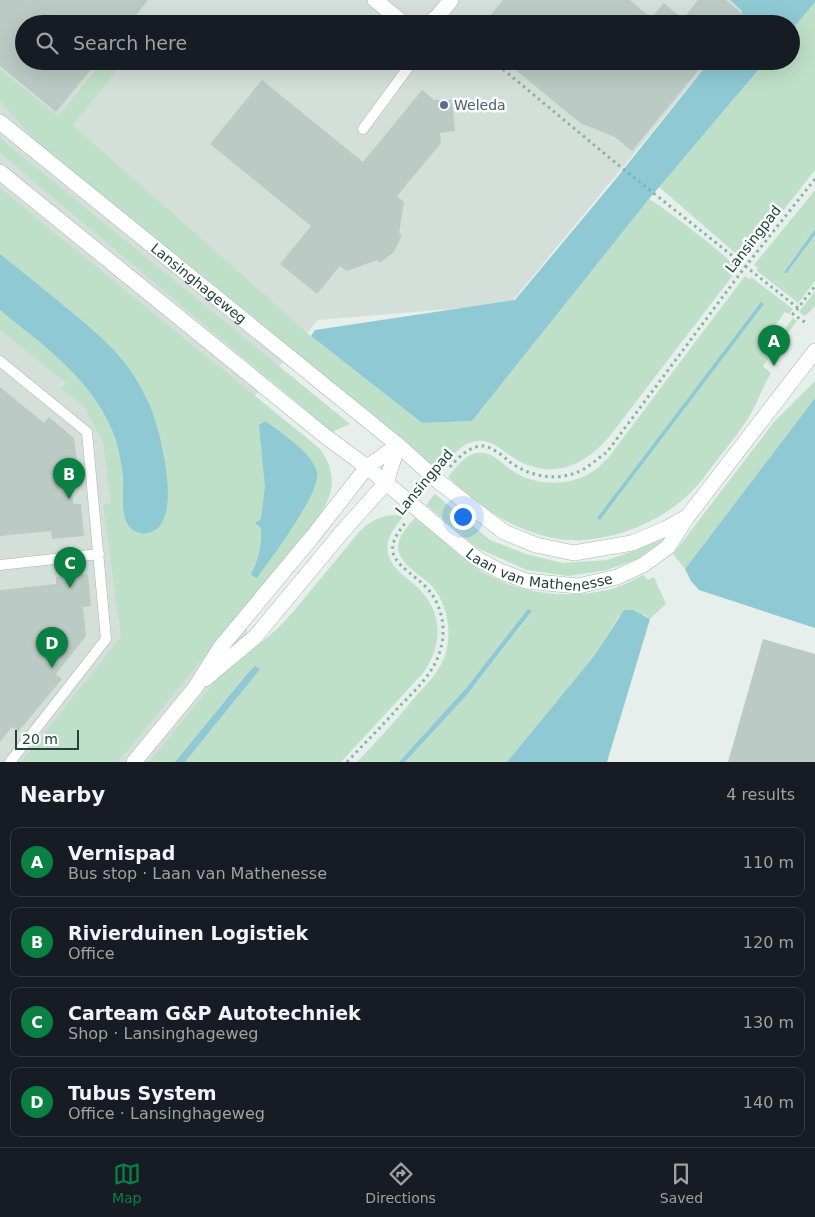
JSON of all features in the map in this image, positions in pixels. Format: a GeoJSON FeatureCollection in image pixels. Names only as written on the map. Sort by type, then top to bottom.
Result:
{"type":"FeatureCollection","features":[{"type":"Feature","properties":{"kind":"street"},"geometry":{"type":"LineString","coordinates":[[375,0],[394,15]]}},
{"type":"Feature","properties":{"kind":"street"},"geometry":{"type":"LineString","coordinates":[[439,15],[451,0]]}},
{"type":"Feature","properties":{"kind":"street","name":"Lansinghageweg"},"geometry":{"type":"LineString","coordinates":[[0,122],[398,445]]}},
{"type":"Feature","properties":{"kind":"street"},"geometry":{"type":"LineString","coordinates":[[0,172],[324,436],[367,467]]}},
{"type":"Feature","properties":{"kind":"street","name":"Laan van Mathenesse"},"geometry":{"type":"LineString","coordinates":[[367,467],[476,558],[500,571],[526,580],[578,586],[618,577],[643,565],[668,547],[688,516],[815,351]]}},
{"type":"Feature","properties":{"kind":"street"},"geometry":{"type":"LineString","coordinates":[[134,762],[194,688],[220,648],[313,536],[367,467],[398,445]]}},
{"type":"Feature","properties":{"kind":"street"},"geometry":{"type":"LineString","coordinates":[[194,688],[255,637],[386,482],[398,445]]}},
{"type":"Feature","properties":{"kind":"street","name":"Laan van Mathenesse"},"geometry":{"type":"LineString","coordinates":[[398,445],[438,482],[504,532],[536,545],[574,553],[632,543],[665,529],[688,516]]}},
{"type":"Feature","properties":{"kind":"lane"},"geometry":{"type":"LineString","coordinates":[[363,129],[406,70]]}},
{"type":"Feature","properties":{"kind":"lane"},"geometry":{"type":"LineString","coordinates":[[0,361],[87,432],[106,639],[10,762]]}},
{"type":"Feature","properties":{"kind":"lane"},"geometry":{"type":"LineString","coordinates":[[0,565],[98,554]]}},
{"type":"Feature","properties":{"kind":"path"},"geometry":{"type":"LineString","coordinates":[[504,70],[617,164],[798,308]]}},
{"type":"Feature","properties":{"kind":"path","name":"Lansingpad"},"geometry":{"type":"LineString","coordinates":[[438,482],[464,452],[483,446],[497,451],[513,464],[535,475],[554,477],[577,473],[607,452],[745,267],[815,179]]}},
{"type":"Feature","properties":{"kind":"path"},"geometry":{"type":"LineString","coordinates":[[806,323],[793,314],[815,286]]}},
{"type":"Feature","properties":{"kind":"path","name":"Lansingpad"},"geometry":{"type":"LineString","coordinates":[[347,762],[430,674],[441,651],[443,620],[435,600],[427,588],[400,566],[393,550],[395,534],[418,508]]}},
{"type":"Feature","properties":{"kind":"shaded area"},"geometry":{"type":"Polygon","coordinates":[[[0,0],[761,0],[748,15],[15,15],[15,70],[703,70],[510,304],[318,320],[237,417],[250,692],[193,762],[0,762],[0,0]]]}},
{"type":"Feature","properties":{"kind":"green space"},"geometry":{"type":"Polygon","coordinates":[[[815,2],[815,170],[747,257],[740,257],[659,187],[758,70],[800,70],[800,20],[815,2]]]}},
{"type":"Feature","properties":{"kind":"green space"},"geometry":{"type":"Polygon","coordinates":[[[0,69],[58,116],[96,70],[117,70],[73,125],[311,336],[422,423],[472,421],[649,199],[711,244],[737,270],[609,437],[589,456],[567,467],[543,469],[517,460],[489,442],[476,441],[461,448],[440,473],[38,144],[0,101],[0,69]]]}},
{"type":"Feature","properties":{"kind":"green space"},"geometry":{"type":"Polygon","coordinates":[[[0,138],[350,424],[332,432],[0,153],[0,138]]]}},
{"type":"Feature","properties":{"kind":"green space"},"geometry":{"type":"Polygon","coordinates":[[[0,188],[319,448],[332,476],[332,484],[327,502],[316,521],[118,762],[21,762],[121,637],[103,504],[111,503],[103,442],[83,405],[61,389],[66,383],[0,330],[0,310],[74,374],[102,412],[113,433],[120,457],[123,478],[124,514],[141,533],[158,527],[166,512],[164,459],[160,440],[147,403],[138,385],[115,352],[80,319],[0,254],[0,188]]]}},
{"type":"Feature","properties":{"kind":"green space"},"geometry":{"type":"Polygon","coordinates":[[[815,190],[815,229],[784,272],[786,274],[815,235],[815,281],[798,303],[756,270],[758,268],[754,265],[815,190]]]}},
{"type":"Feature","properties":{"kind":"green space"},"geometry":{"type":"Polygon","coordinates":[[[745,276],[750,279],[751,277],[793,309],[789,314],[785,312],[767,337],[774,343],[793,318],[797,321],[763,366],[771,373],[749,417],[694,489],[677,505],[642,525],[623,532],[583,540],[563,540],[530,532],[504,520],[480,505],[448,477],[466,458],[480,453],[491,455],[516,473],[544,482],[553,483],[573,480],[595,470],[608,458],[745,276]]]}},
{"type":"Feature","properties":{"kind":"green space"},"geometry":{"type":"Polygon","coordinates":[[[815,291],[815,306],[805,316],[799,312],[815,291]]]}},
{"type":"Feature","properties":{"kind":"green space"},"geometry":{"type":"Polygon","coordinates":[[[815,381],[815,398],[685,569],[673,554],[774,422],[815,381]]]}},
{"type":"Feature","properties":{"kind":"green space"},"geometry":{"type":"Polygon","coordinates":[[[435,494],[490,540],[526,554],[562,563],[607,560],[636,550],[666,534],[669,536],[637,559],[607,570],[568,576],[527,570],[479,549],[426,505],[435,494]]]}},
{"type":"Feature","properties":{"kind":"green space"},"geometry":{"type":"Polygon","coordinates":[[[394,515],[404,516],[389,538],[388,553],[395,567],[415,585],[431,605],[437,627],[435,649],[431,661],[424,672],[341,762],[185,762],[259,669],[246,674],[175,762],[149,762],[216,680],[277,629],[360,531],[376,520],[394,515]]]}},
{"type":"Feature","properties":{"kind":"green space"},"geometry":{"type":"Polygon","coordinates":[[[415,518],[472,565],[496,579],[511,585],[559,594],[592,593],[612,589],[643,575],[648,580],[654,577],[666,604],[650,619],[645,615],[619,616],[594,656],[507,762],[405,762],[466,696],[532,612],[506,639],[467,687],[399,762],[357,762],[429,681],[441,665],[446,652],[448,625],[441,599],[430,584],[406,564],[399,553],[398,543],[404,531],[415,518]]]}},
{"type":"Feature","properties":{"kind":"water"},"geometry":{"type":"Polygon","coordinates":[[[730,0],[815,0],[800,20],[800,15],[742,15],[742,11],[730,0]]]}},
{"type":"Feature","properties":{"kind":"water"},"geometry":{"type":"Polygon","coordinates":[[[703,70],[758,70],[649,199],[472,421],[422,423],[311,336],[315,330],[515,300],[615,180],[703,70]]]}},
{"type":"Feature","properties":{"kind":"water"},"geometry":{"type":"Polygon","coordinates":[[[815,229],[815,235],[786,274],[784,272],[815,229]]]}},
{"type":"Feature","properties":{"kind":"water"},"geometry":{"type":"Polygon","coordinates":[[[0,254],[102,338],[129,368],[138,382],[154,418],[167,472],[167,509],[162,523],[153,531],[137,532],[128,525],[125,519],[123,475],[118,447],[106,418],[95,399],[82,382],[51,352],[0,310],[0,254]]]}},
{"type":"Feature","properties":{"kind":"water"},"geometry":{"type":"Polygon","coordinates":[[[761,302],[764,304],[600,520],[597,518],[761,302]]]}},
{"type":"Feature","properties":{"kind":"water"},"geometry":{"type":"Polygon","coordinates":[[[815,398],[815,628],[699,590],[691,581],[685,569],[815,398]]]}},
{"type":"Feature","properties":{"kind":"water"},"geometry":{"type":"Polygon","coordinates":[[[265,421],[302,450],[314,464],[317,472],[312,494],[304,509],[257,578],[251,574],[258,557],[261,540],[261,528],[255,523],[261,519],[265,487],[259,425],[265,421]]]}},
{"type":"Feature","properties":{"kind":"water"},"geometry":{"type":"Polygon","coordinates":[[[528,609],[532,611],[466,696],[405,762],[399,762],[467,687],[528,609]]]}},
{"type":"Feature","properties":{"kind":"water"},"geometry":{"type":"Polygon","coordinates":[[[624,610],[633,610],[650,619],[607,762],[507,762],[594,656],[624,610]]]}},
{"type":"Feature","properties":{"kind":"water"},"geometry":{"type":"Polygon","coordinates":[[[255,666],[260,669],[185,762],[175,762],[247,674],[255,666]]]}},
{"type":"Feature","properties":{"kind":"building"},"geometry":{"type":"Polygon","coordinates":[[[0,0],[148,0],[136,15],[15,15],[15,70],[91,70],[56,112],[0,66],[0,0]]]}},
{"type":"Feature","properties":{"kind":"building"},"geometry":{"type":"Polygon","coordinates":[[[503,0],[630,0],[648,15],[490,15],[503,0]]]}},
{"type":"Feature","properties":{"kind":"building"},"geometry":{"type":"Polygon","coordinates":[[[698,0],[726,0],[744,15],[686,15],[698,0]]]}},
{"type":"Feature","properties":{"kind":"building"},"geometry":{"type":"Polygon","coordinates":[[[664,3],[678,15],[654,15],[664,3]]]}},
{"type":"Feature","properties":{"kind":"building"},"geometry":{"type":"Polygon","coordinates":[[[516,70],[699,70],[632,151],[615,137],[580,123],[516,70]]]}},
{"type":"Feature","properties":{"kind":"building"},"geometry":{"type":"Polygon","coordinates":[[[262,80],[363,162],[422,90],[434,100],[452,100],[455,131],[440,133],[441,143],[397,196],[404,202],[399,233],[402,235],[394,252],[380,263],[377,260],[347,271],[340,266],[317,294],[280,264],[311,226],[210,144],[262,80]]]}},
{"type":"Feature","properties":{"kind":"building"},"geometry":{"type":"Polygon","coordinates":[[[0,387],[44,423],[49,417],[74,438],[78,469],[70,470],[73,504],[81,504],[84,536],[52,539],[51,531],[0,536],[0,387]]]}},
{"type":"Feature","properties":{"kind":"building"},"geometry":{"type":"Polygon","coordinates":[[[88,574],[91,606],[83,607],[86,636],[56,674],[62,679],[18,732],[12,727],[0,742],[0,590],[56,584],[56,577],[88,574]]]}},
{"type":"Feature","properties":{"kind":"building"},"geometry":{"type":"Polygon","coordinates":[[[763,639],[815,654],[815,762],[728,762],[763,639]]]}},
{"type":"Feature","properties":{"kind":"place","name":"Weleda"},"geometry":{"type":"Point","coordinates":[444,105]}},
{"type":"Feature","properties":{"kind":"place","name":"Vernispad"},"geometry":{"type":"Point","coordinates":[774,366]}},
{"type":"Feature","properties":{"kind":"place","name":"Rivierduinen Logistiek"},"geometry":{"type":"Point","coordinates":[69,499]}},
{"type":"Feature","properties":{"kind":"place","name":"Carteam G&P Autotechniek"},"geometry":{"type":"Point","coordinates":[70,588]}},
{"type":"Feature","properties":{"kind":"place","name":"Tubus System"},"geometry":{"type":"Point","coordinates":[52,668]}}]}
